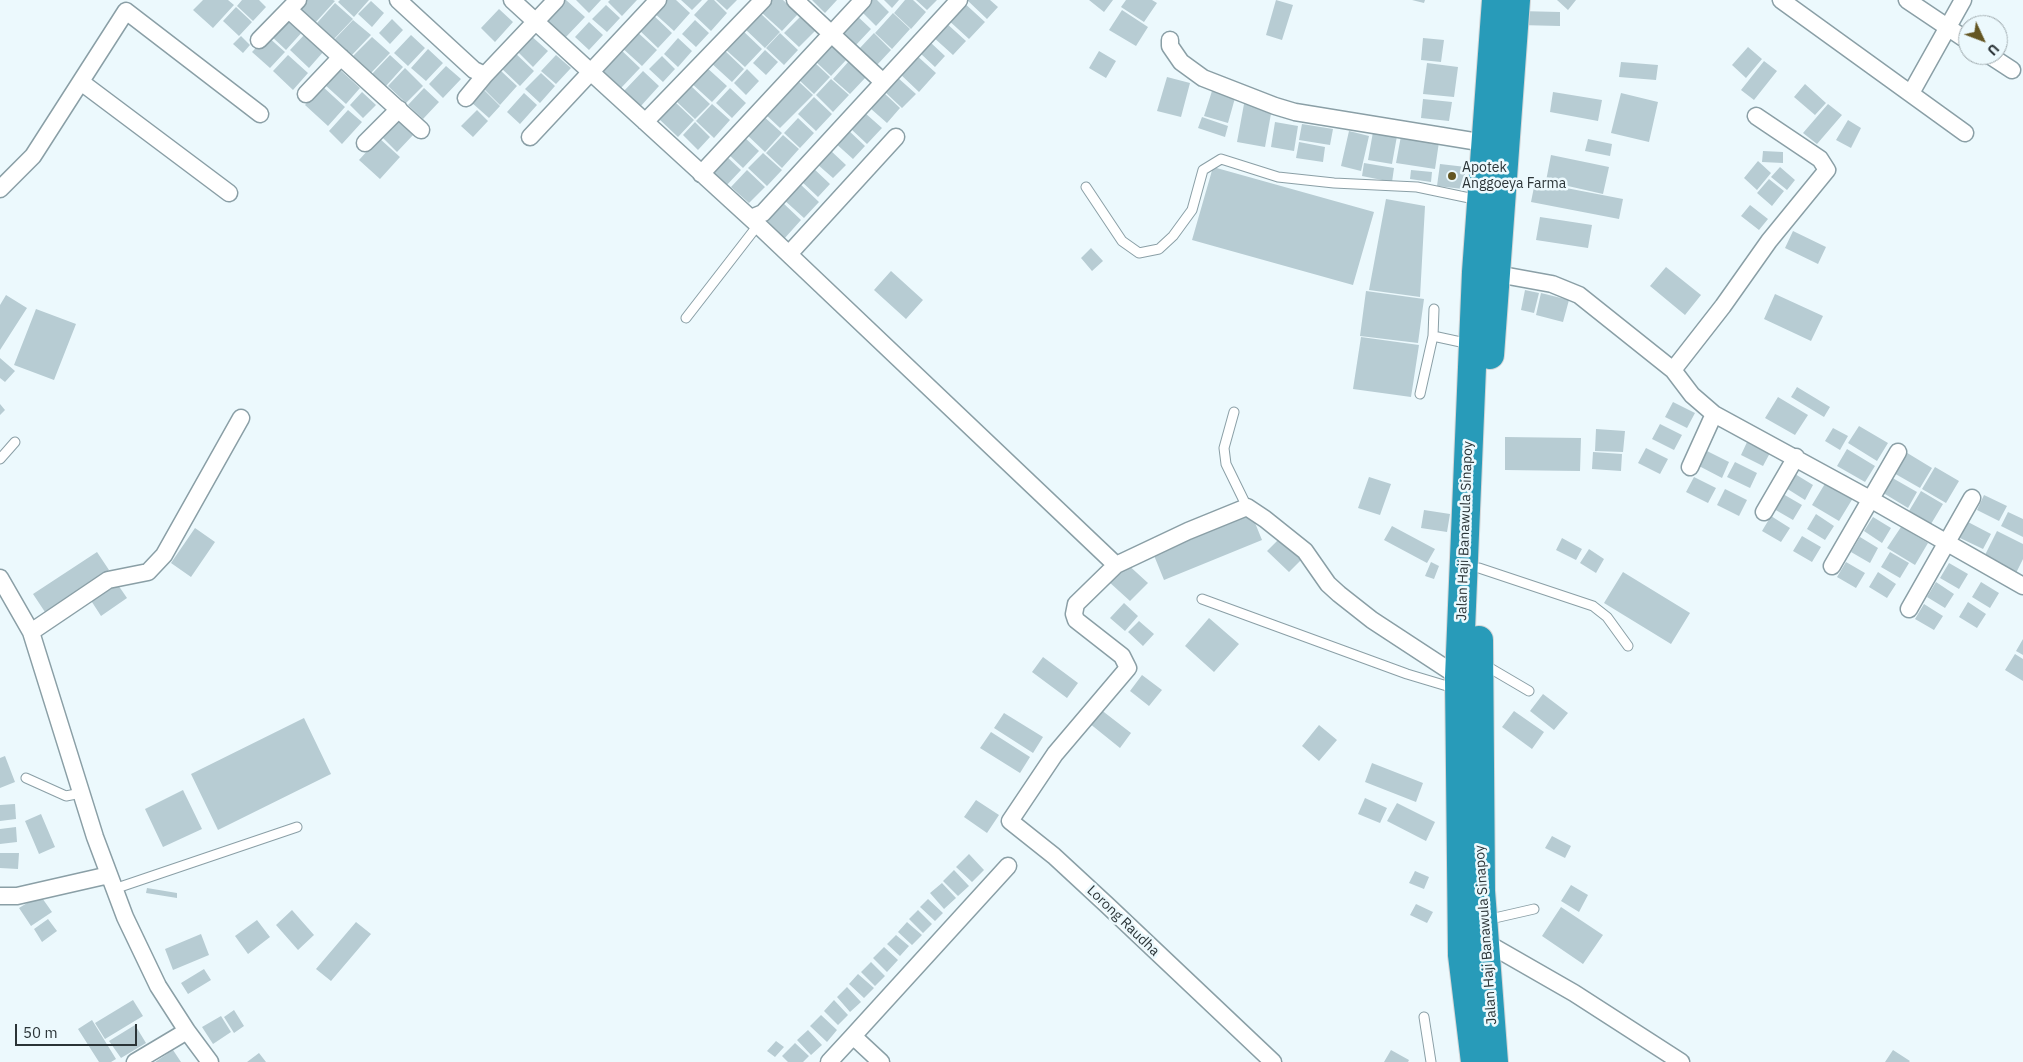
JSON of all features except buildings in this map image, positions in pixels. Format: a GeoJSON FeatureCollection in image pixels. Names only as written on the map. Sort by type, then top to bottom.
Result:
{"type":"FeatureCollection","features":[{"type":"Feature","properties":{"kind":"highway","name":"Jalan Haji Banawula Sinapoy"},"geometry":{"type":"LineString","coordinates":[[1494,1062],[1466,676],[1479,568],[1488,378],[1497,274],[1504,29],[1496,0]]}},
{"type":"Feature","properties":{"kind":"highway","name":"Jalan Haji Banawula Sinapoy"},"geometry":{"type":"LineString","coordinates":[[1475,1062],[1462,954],[1473,345],[1485,144],[1504,29],[1516,0]]}},
{"type":"Feature","properties":{"kind":"street"},"geometry":{"type":"LineString","coordinates":[[398,0],[474,70],[485,76]]}},
{"type":"Feature","properties":{"kind":"street"},"geometry":{"type":"LineString","coordinates":[[512,0],[754,221],[1116,565],[1188,531],[1247,508],[1265,518],[1305,551],[1328,584],[1372,620],[1466,676]]}},
{"type":"Feature","properties":{"kind":"street"},"geometry":{"type":"LineString","coordinates":[[466,98],[556,0]]}},
{"type":"Feature","properties":{"kind":"street"},"geometry":{"type":"LineString","coordinates":[[530,136],[658,0]]}},
{"type":"Feature","properties":{"kind":"street"},"geometry":{"type":"LineString","coordinates":[[645,122],[763,0]]}},
{"type":"Feature","properties":{"kind":"street"},"geometry":{"type":"LineString","coordinates":[[795,0],[883,82]]}},
{"type":"Feature","properties":{"kind":"street"},"geometry":{"type":"LineString","coordinates":[[701,174],[863,0]]}},
{"type":"Feature","properties":{"kind":"street"},"geometry":{"type":"LineString","coordinates":[[754,221],[959,0]]}},
{"type":"Feature","properties":{"kind":"street"},"geometry":{"type":"LineString","coordinates":[[1781,0],[1965,133]]}},
{"type":"Feature","properties":{"kind":"street"},"geometry":{"type":"LineString","coordinates":[[1907,0],[1958,34]]}},
{"type":"Feature","properties":{"kind":"street"},"geometry":{"type":"LineString","coordinates":[[1911,93],[1963,0]]}},
{"type":"Feature","properties":{"kind":"street"},"geometry":{"type":"LineString","coordinates":[[259,40],[294,5],[341,57],[421,130]]}},
{"type":"Feature","properties":{"kind":"street"},"geometry":{"type":"LineString","coordinates":[[0,189],[33,156],[81,82],[126,6],[260,114]]}},
{"type":"Feature","properties":{"kind":"street"},"geometry":{"type":"LineString","coordinates":[[1170,40],[1170,46],[1181,62],[1203,78],[1275,106],[1313,116],[1485,144]]}},
{"type":"Feature","properties":{"kind":"street"},"geometry":{"type":"LineString","coordinates":[[306,94],[341,57]]}},
{"type":"Feature","properties":{"kind":"street"},"geometry":{"type":"LineString","coordinates":[[2004,65],[2012,70]]}},
{"type":"Feature","properties":{"kind":"street"},"geometry":{"type":"LineString","coordinates":[[81,82],[229,193]]}},
{"type":"Feature","properties":{"kind":"street"},"geometry":{"type":"LineString","coordinates":[[366,143],[399,110]]}},
{"type":"Feature","properties":{"kind":"street"},"geometry":{"type":"LineString","coordinates":[[1672,370],[1723,306],[1769,241],[1827,170],[1820,159],[1756,116]]}},
{"type":"Feature","properties":{"kind":"street"},"geometry":{"type":"LineString","coordinates":[[789,254],[896,137]]}},
{"type":"Feature","properties":{"kind":"street"},"geometry":{"type":"LineString","coordinates":[[1497,274],[1552,284],[1579,295],[1672,370],[1692,395],[1714,414],[1870,499],[2023,586]]}},
{"type":"Feature","properties":{"kind":"street"},"geometry":{"type":"LineString","coordinates":[[1690,467],[1714,414]]}},
{"type":"Feature","properties":{"kind":"street"},"geometry":{"type":"LineString","coordinates":[[31,632],[108,580],[148,572],[164,555],[241,418]]}},
{"type":"Feature","properties":{"kind":"street"},"geometry":{"type":"LineString","coordinates":[[1832,566],[1898,452]]}},
{"type":"Feature","properties":{"kind":"street"},"geometry":{"type":"LineString","coordinates":[[1764,512],[1796,458]]}},
{"type":"Feature","properties":{"kind":"street"},"geometry":{"type":"LineString","coordinates":[[1910,609],[1972,498]]}},
{"type":"Feature","properties":{"kind":"street","name":"Lorong Raudha"},"geometry":{"type":"LineString","coordinates":[[1116,565],[1076,604],[1074,614],[1086,630],[1122,656],[1128,668],[1055,754],[1010,821],[1054,856],[1107,904],[1273,1062]]}},
{"type":"Feature","properties":{"kind":"street"},"geometry":{"type":"LineString","coordinates":[[0,578],[31,632],[81,793],[112,882],[136,940],[158,986],[210,1062]]}},
{"type":"Feature","properties":{"kind":"street"},"geometry":{"type":"LineString","coordinates":[[829,1062],[1008,866]]}},
{"type":"Feature","properties":{"kind":"street"},"geometry":{"type":"LineString","coordinates":[[0,896],[17,896],[112,882]]}},
{"type":"Feature","properties":{"kind":"street"},"geometry":{"type":"LineString","coordinates":[[1484,931],[1574,993],[1681,1062]]}},
{"type":"Feature","properties":{"kind":"street"},"geometry":{"type":"LineString","coordinates":[[135,1062],[187,1031]]}},
{"type":"Feature","properties":{"kind":"street"},"geometry":{"type":"LineString","coordinates":[[853,1036],[881,1062]]}},
{"type":"Feature","properties":{"kind":"lane"},"geometry":{"type":"LineString","coordinates":[[1086,187],[1122,241],[1139,253],[1159,249],[1173,236],[1192,210],[1203,170],[1221,159],[1278,176],[1417,187],[1482,200]]}},
{"type":"Feature","properties":{"kind":"lane"},"geometry":{"type":"LineString","coordinates":[[686,318],[754,221]]}},
{"type":"Feature","properties":{"kind":"lane"},"geometry":{"type":"LineString","coordinates":[[1420,394],[1434,336],[1434,309]]}},
{"type":"Feature","properties":{"kind":"lane"},"geometry":{"type":"LineString","coordinates":[[1434,336],[1473,345]]}},
{"type":"Feature","properties":{"kind":"lane"},"geometry":{"type":"LineString","coordinates":[[1234,412],[1224,448],[1226,464],[1247,508]]}},
{"type":"Feature","properties":{"kind":"lane"},"geometry":{"type":"LineString","coordinates":[[0,459],[15,442]]}},
{"type":"Feature","properties":{"kind":"lane"},"geometry":{"type":"LineString","coordinates":[[1479,568],[1593,606],[1607,617],[1628,646]]}},
{"type":"Feature","properties":{"kind":"lane"},"geometry":{"type":"LineString","coordinates":[[1202,599],[1397,670],[1466,676],[1529,691]]}},
{"type":"Feature","properties":{"kind":"lane"},"geometry":{"type":"LineString","coordinates":[[26,778],[66,796],[81,793]]}},
{"type":"Feature","properties":{"kind":"lane"},"geometry":{"type":"LineString","coordinates":[[112,882],[297,827]]}},
{"type":"Feature","properties":{"kind":"lane"},"geometry":{"type":"LineString","coordinates":[[1484,931],[1534,909]]}},
{"type":"Feature","properties":{"kind":"lane"},"geometry":{"type":"LineString","coordinates":[[1424,1017],[1431,1062]]}},
{"type":"Feature","properties":{"kind":"place","name":"Apotek Anggoeya Farma"},"geometry":{"type":"Point","coordinates":[1452,176]}}]}
